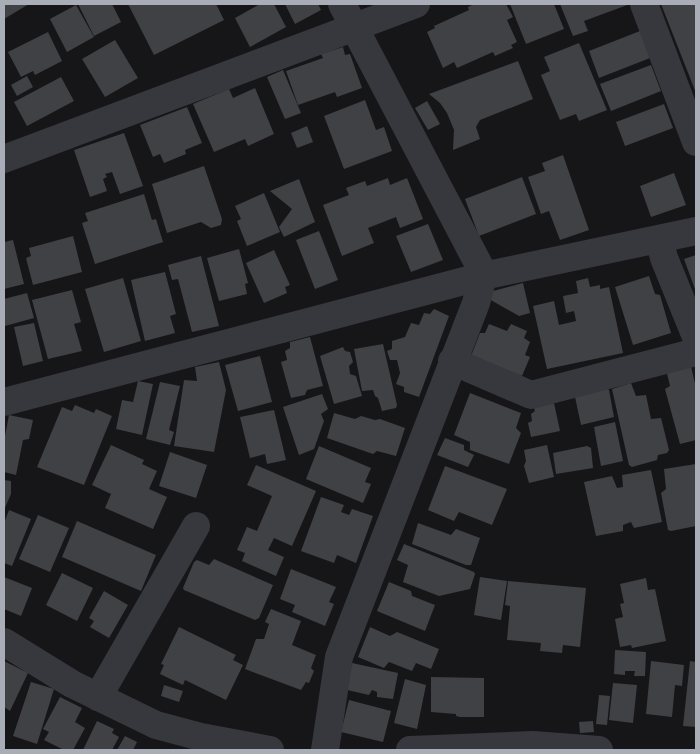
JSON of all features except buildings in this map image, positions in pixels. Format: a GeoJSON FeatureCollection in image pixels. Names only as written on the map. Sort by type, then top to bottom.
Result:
{"type":"FeatureCollection","features":[{"type":"Feature","properties":{"kind":"street"},"geometry":{"type":"LineString","coordinates":[[4,159],[348,15],[416,4]]}},
{"type":"Feature","properties":{"kind":"street"},"geometry":{"type":"LineString","coordinates":[[644,4],[696,142]]}},
{"type":"Feature","properties":{"kind":"street"},"geometry":{"type":"LineString","coordinates":[[325,750],[339,657],[476,303],[483,276],[479,264],[348,15]]}},
{"type":"Feature","properties":{"kind":"street"},"geometry":{"type":"LineString","coordinates":[[4,402],[483,276],[696,231]]}},
{"type":"Feature","properties":{"kind":"street"},"geometry":{"type":"LineString","coordinates":[[659,240],[664,258],[696,337]]}},
{"type":"Feature","properties":{"kind":"street"},"geometry":{"type":"LineString","coordinates":[[452,361],[531,395],[696,352]]}},
{"type":"Feature","properties":{"kind":"street"},"geometry":{"type":"LineString","coordinates":[[98,697],[196,526]]}},
{"type":"Feature","properties":{"kind":"street"},"geometry":{"type":"LineString","coordinates":[[4,642],[72,684],[98,697],[159,738],[201,737],[270,750]]}},
{"type":"Feature","properties":{"kind":"street"},"geometry":{"type":"LineString","coordinates":[[410,750],[533,745],[599,750]]}}]}
